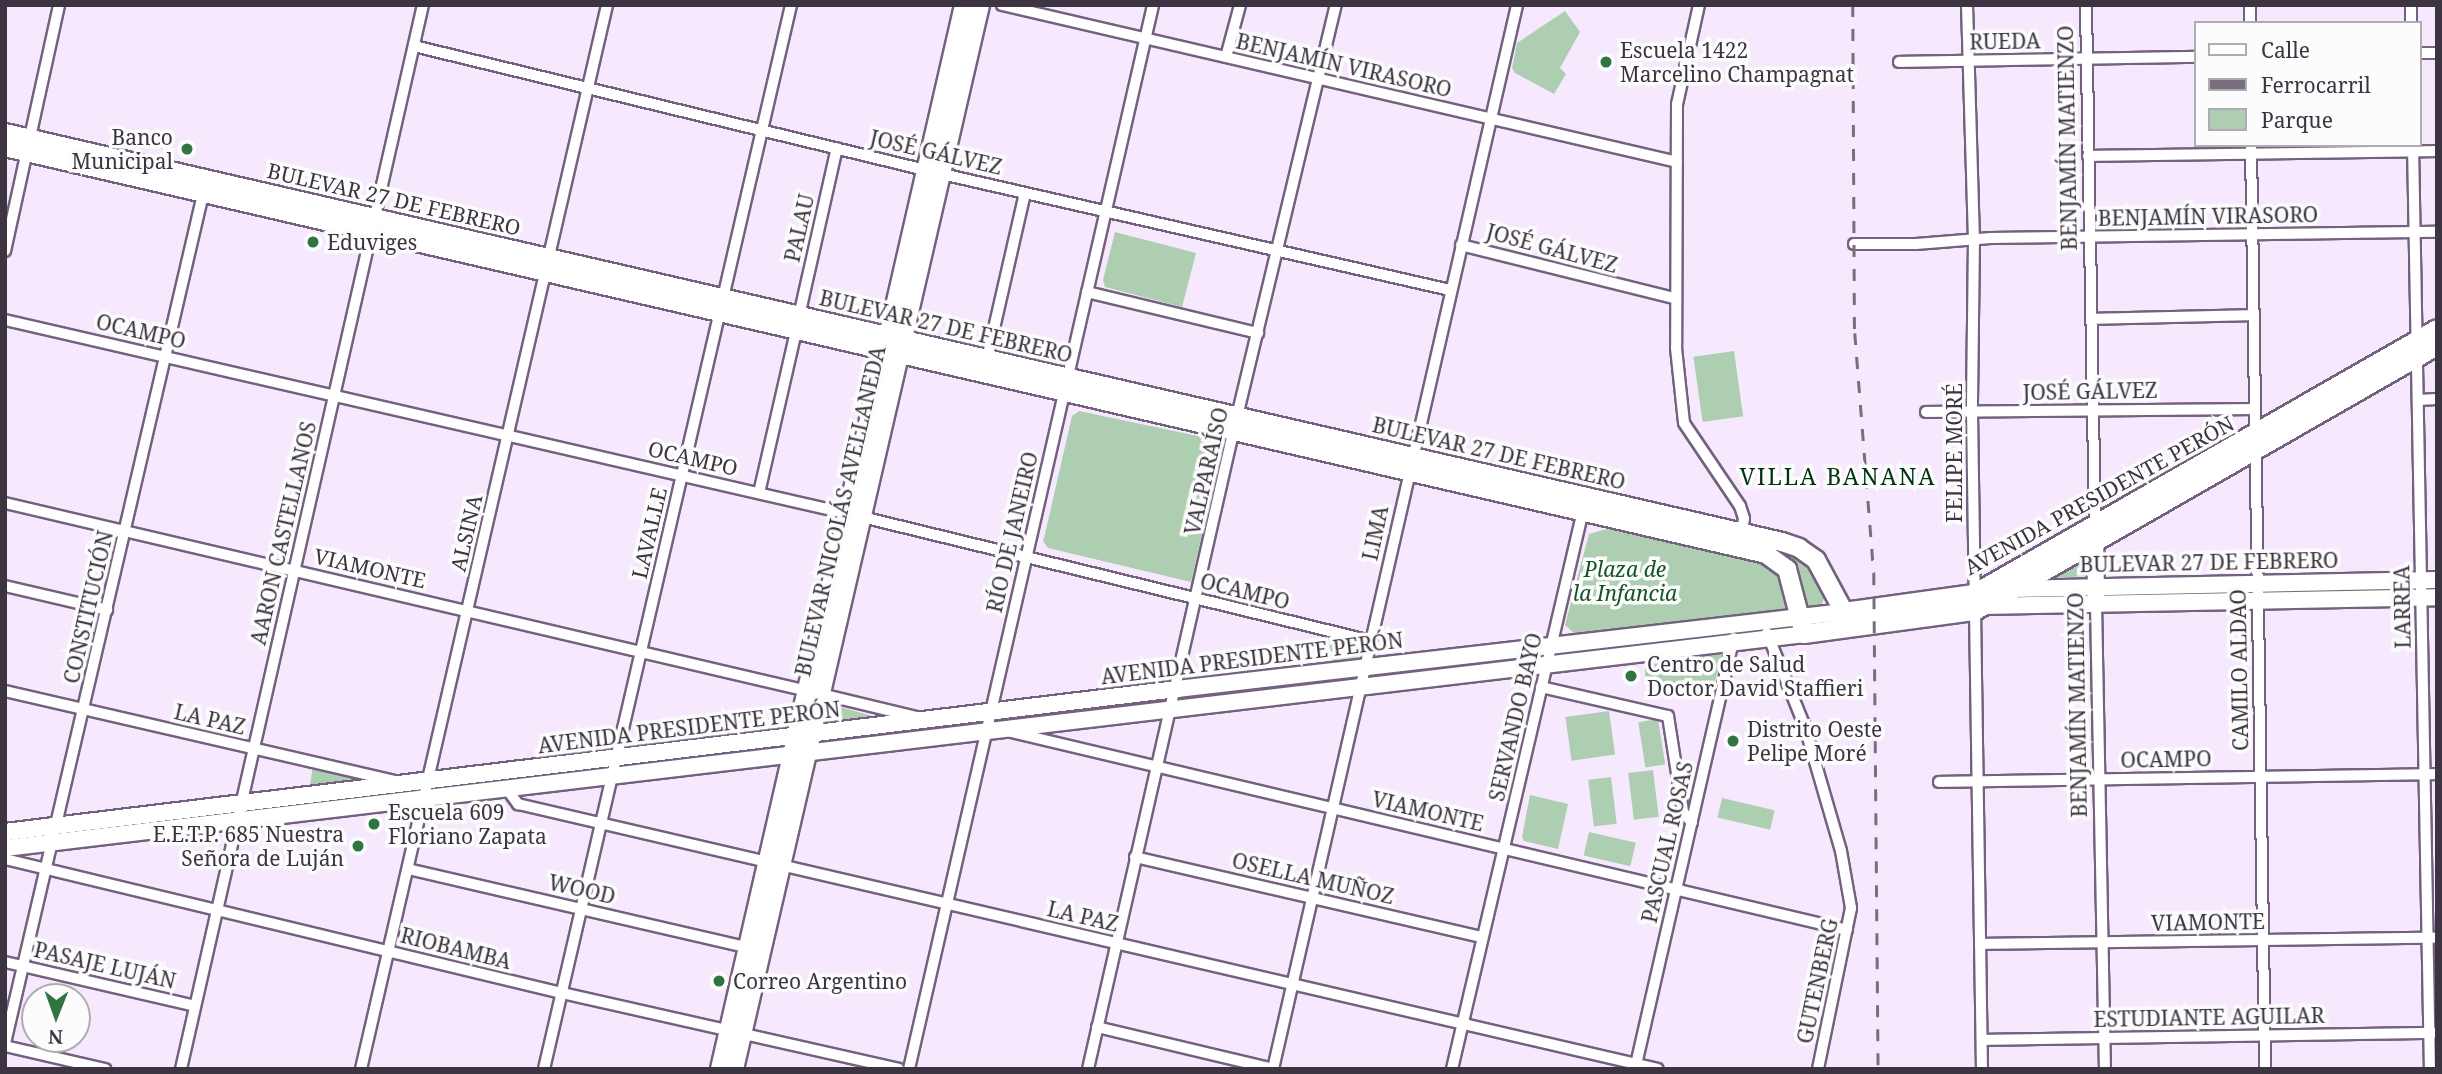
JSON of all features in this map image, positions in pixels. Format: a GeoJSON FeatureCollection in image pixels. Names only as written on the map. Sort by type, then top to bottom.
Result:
{"type":"FeatureCollection","features":[{"type":"Feature","properties":{"kind":"main road","name":"BULEVAR NICOLÁS AVELLANEDA"},"geometry":{"type":"LineString","coordinates":[[934,172],[964,5]]}},
{"type":"Feature","properties":{"kind":"main road","name":"BULEVAR NICOLÁS AVELLANEDA"},"geometry":{"type":"LineString","coordinates":[[720,1069],[735,1032],[934,172],[980,5]]}},
{"type":"Feature","properties":{"kind":"main road","name":"BULEVAR 27 DE FEBRERO"},"geometry":{"type":"LineString","coordinates":[[5,133],[30,145],[1235,425],[1410,465],[1586,496],[1742,533],[1799,548],[1816,560],[1844,612]]}},
{"type":"Feature","properties":{"kind":"main road","name":"BULEVAR 27 DE FEBRERO"},"geometry":{"type":"LineString","coordinates":[[5,147],[30,145]]}},
{"type":"Feature","properties":{"kind":"main road","name":"AVENIDA PRESIDENTE PERÓN"},"geometry":{"type":"LineString","coordinates":[[5,848],[1361,685],[1733,643],[1769,638],[1844,612],[1979,600],[2417,349],[2437,329]]}},
{"type":"Feature","properties":{"kind":"main road","name":"BULEVAR 27 DE FEBRERO"},"geometry":{"type":"LineString","coordinates":[[894,346],[987,359],[1065,385]]}},
{"type":"Feature","properties":{"kind":"main road","name":"AVENIDA PRESIDENTE PERÓN"},"geometry":{"type":"LineString","coordinates":[[2417,349],[2437,346]]}},
{"type":"Feature","properties":{"kind":"main road","name":"BULEVAR 27 DE FEBRERO"},"geometry":{"type":"LineString","coordinates":[[1410,465],[1582,514],[1766,554],[1787,569],[1793,583],[1802,626]]}},
{"type":"Feature","properties":{"kind":"main road","name":"AVENIDA PRESIDENTE PERÓN"},"geometry":{"type":"LineString","coordinates":[[5,832],[1177,689],[1763,622],[1802,626],[1979,600],[2014,589],[2095,534]]}},
{"type":"Feature","properties":{"kind":"main road","name":"BENJAMÍN MATIENZO"},"geometry":{"type":"LineString","coordinates":[[2095,534],[2096,594]]}},
{"type":"Feature","properties":{"kind":"main road","name":"BULEVAR 27 DE FEBRERO"},"geometry":{"type":"LineString","coordinates":[[2014,589],[2096,594]]}},
{"type":"Feature","properties":{"kind":"main road","name":"BULEVAR 27 DE FEBRERO"},"geometry":{"type":"LineString","coordinates":[[1979,600],[2096,594],[2429,589]]}},
{"type":"Feature","properties":{"kind":"main road","name":"BULEVAR NICOLÁS AVELLANEDA"},"geometry":{"type":"LineString","coordinates":[[734,1069],[735,1032],[747,947],[774,863]]}},
{"type":"Feature","properties":{"kind":"street"},"geometry":{"type":"LineString","coordinates":[[5,251],[59,5]]}},
{"type":"Feature","properties":{"kind":"street","name":"AARON CASTELLANOS"},"geometry":{"type":"LineString","coordinates":[[181,1069],[424,5]]}},
{"type":"Feature","properties":{"kind":"street","name":"ALSINA"},"geometry":{"type":"LineString","coordinates":[[361,1069],[607,5]]}},
{"type":"Feature","properties":{"kind":"street","name":"LAVALLE"},"geometry":{"type":"LineString","coordinates":[[544,1069],[791,5]]}},
{"type":"Feature","properties":{"kind":"street","name":"BENJAMÍN VIRASORO"},"geometry":{"type":"LineString","coordinates":[[1002,5],[1677,162]]}},
{"type":"Feature","properties":{"kind":"street","name":"RÍO DE JANEIRO"},"geometry":{"type":"LineString","coordinates":[[909,1069],[947,904],[993,731],[990,713],[1153,5]]}},
{"type":"Feature","properties":{"kind":"street"},"geometry":{"type":"LineString","coordinates":[[1226,57],[1240,5]]}},
{"type":"Feature","properties":{"kind":"street","name":"VALPARAÍSO"},"geometry":{"type":"LineString","coordinates":[[1088,1069],[1156,766],[1173,708],[1235,425],[1336,5]]}},
{"type":"Feature","properties":{"kind":"street","name":"LIMA"},"geometry":{"type":"LineString","coordinates":[[1273,1069],[1517,5]]}},
{"type":"Feature","properties":{"kind":"street"},"geometry":{"type":"LineString","coordinates":[[1699,5],[1677,104],[1674,298],[1684,423],[1740,506],[1744,518],[1742,533]]}},
{"type":"Feature","properties":{"kind":"street","name":"FELIPE MORÉ"},"geometry":{"type":"LineString","coordinates":[[1966,5],[1974,239],[1972,412],[1979,600],[1978,781],[1982,1069]]}},
{"type":"Feature","properties":{"kind":"street","name":"BENJAMÍN MATIENZO"},"geometry":{"type":"LineString","coordinates":[[2085,5],[2095,534]]}},
{"type":"Feature","properties":{"kind":"street","name":"JOSÉ GÁLVEZ"},"geometry":{"type":"LineString","coordinates":[[414,46],[934,172],[1278,253],[1450,290]]}},
{"type":"Feature","properties":{"kind":"street","name":"RUEDA"},"geometry":{"type":"LineString","coordinates":[[1899,62],[2194,57]]}},
{"type":"Feature","properties":{"kind":"street","name":"PALAU"},"geometry":{"type":"LineString","coordinates":[[759,493],[837,148]]}},
{"type":"Feature","properties":{"kind":"street"},"geometry":{"type":"LineString","coordinates":[[2088,156],[2252,150],[2413,149],[2437,152]]}},
{"type":"Feature","properties":{"kind":"street","name":"LARREA"},"geometry":{"type":"LineString","coordinates":[[2413,149],[2418,400],[2429,589],[2423,687],[2432,938],[2433,1033],[2430,1069]]}},
{"type":"Feature","properties":{"kind":"street","name":"CAMILO ALDAO"},"geometry":{"type":"LineString","coordinates":[[2252,150],[2265,1069]]}},
{"type":"Feature","properties":{"kind":"street","name":"CONSTITUCIÓN"},"geometry":{"type":"LineString","coordinates":[[5,1044],[205,186]]}},
{"type":"Feature","properties":{"kind":"street"},"geometry":{"type":"LineString","coordinates":[[987,359],[1025,192]]}},
{"type":"Feature","properties":{"kind":"street","name":"BENJAMÍN VIRASORO"},"geometry":{"type":"LineString","coordinates":[[1854,244],[1974,239],[2437,232]]}},
{"type":"Feature","properties":{"kind":"street","name":"JOSÉ GÁLVEZ"},"geometry":{"type":"LineString","coordinates":[[1461,244],[1674,298]]}},
{"type":"Feature","properties":{"kind":"street"},"geometry":{"type":"LineString","coordinates":[[1087,292],[1258,333]]}},
{"type":"Feature","properties":{"kind":"street"},"geometry":{"type":"LineString","coordinates":[[2091,319],[2253,316]]}},
{"type":"Feature","properties":{"kind":"street","name":"OCAMPO"},"geometry":{"type":"LineString","coordinates":[[5,320],[855,515],[1371,641]]}},
{"type":"Feature","properties":{"kind":"street"},"geometry":{"type":"LineString","coordinates":[[2418,400],[2437,399]]}},
{"type":"Feature","properties":{"kind":"street","name":"JOSÉ GÁLVEZ"},"geometry":{"type":"LineString","coordinates":[[1926,412],[2254,408]]}},
{"type":"Feature","properties":{"kind":"street","name":"SERVANDO BAYO"},"geometry":{"type":"LineString","coordinates":[[1452,1069],[1586,496]]}},
{"type":"Feature","properties":{"kind":"street","name":"VIAMONTE"},"geometry":{"type":"LineString","coordinates":[[5,503],[930,720]]}},
{"type":"Feature","properties":{"kind":"street"},"geometry":{"type":"LineString","coordinates":[[5,586],[107,610]]}},
{"type":"Feature","properties":{"kind":"street","name":"BENJAMÍN MATIENZO"},"geometry":{"type":"LineString","coordinates":[[2096,594],[2105,1069]]}},
{"type":"Feature","properties":{"kind":"street","name":"GUTENBERG"},"geometry":{"type":"LineString","coordinates":[[1763,622],[1805,727],[1841,851],[1851,908],[1818,1069]]}},
{"type":"Feature","properties":{"kind":"street","name":"PASCUAL ROSAS"},"geometry":{"type":"LineString","coordinates":[[1636,1066],[1737,625]]}},
{"type":"Feature","properties":{"kind":"street"},"geometry":{"type":"LineString","coordinates":[[1541,687],[1668,716],[1683,812],[1692,823]]}},
{"type":"Feature","properties":{"kind":"street"},"geometry":{"type":"LineString","coordinates":[[2423,687],[2437,687]]}},
{"type":"Feature","properties":{"kind":"street","name":"LA PAZ"},"geometry":{"type":"LineString","coordinates":[[5,691],[407,784]]}},
{"type":"Feature","properties":{"kind":"street","name":"VIAMONTE"},"geometry":{"type":"LineString","coordinates":[[993,731],[1156,766],[1847,930]]}},
{"type":"Feature","properties":{"kind":"street","name":"OCAMPO"},"geometry":{"type":"LineString","coordinates":[[1939,782],[2437,774]]}},
{"type":"Feature","properties":{"kind":"street","name":"LA PAZ"},"geometry":{"type":"LineString","coordinates":[[507,789],[518,804],[1658,1069]]}},
{"type":"Feature","properties":{"kind":"street","name":"OSELLA MUÑOZ"},"geometry":{"type":"LineString","coordinates":[[1135,857],[1482,937]]}},
{"type":"Feature","properties":{"kind":"street","name":"RIOBAMBA"},"geometry":{"type":"LineString","coordinates":[[5,859],[562,993],[899,1069]]}},
{"type":"Feature","properties":{"kind":"street","name":"WOOD"},"geometry":{"type":"LineString","coordinates":[[408,869],[747,947]]}},
{"type":"Feature","properties":{"kind":"street","name":"VIAMONTE"},"geometry":{"type":"LineString","coordinates":[[1980,944],[2432,938]]}},
{"type":"Feature","properties":{"kind":"street","name":"PASAJE LUJÁN"},"geometry":{"type":"LineString","coordinates":[[5,962],[195,1006]]}},
{"type":"Feature","properties":{"kind":"street"},"geometry":{"type":"LineString","coordinates":[[1097,1027],[1273,1069]]}},
{"type":"Feature","properties":{"kind":"street","name":"ESTUDIANTE AGUILAR"},"geometry":{"type":"LineString","coordinates":[[1982,1040],[2433,1033]]}},
{"type":"Feature","properties":{"kind":"street"},"geometry":{"type":"LineString","coordinates":[[5,1044],[105,1069]]}},
{"type":"Feature","properties":{"kind":"green space"},"geometry":{"type":"Polygon","coordinates":[[[1565,11],[1580,32],[1560,68],[1566,74],[1554,94],[1515,73],[1512,68],[1517,43],[1565,11]]]}},
{"type":"Feature","properties":{"kind":"green space"},"geometry":{"type":"Polygon","coordinates":[[[1115,232],[1196,253],[1182,307],[1105,287],[1103,280],[1115,232]]]}},
{"type":"Feature","properties":{"kind":"green space"},"geometry":{"type":"Polygon","coordinates":[[[1734,351],[1743,416],[1703,422],[1693,357],[1734,351]]]}},
{"type":"Feature","properties":{"kind":"green space"},"geometry":{"type":"Polygon","coordinates":[[[1079,411],[1217,440],[1222,448],[1191,582],[1048,548],[1043,541],[1072,416],[1079,411]]]}},
{"type":"Feature","properties":{"kind":"green space","name":"Plaza de la Infancia"},"geometry":{"type":"Polygon","coordinates":[[[1607,529],[1767,563],[1778,572],[1786,587],[1790,610],[1576,635],[1565,625],[1589,534],[1607,529]]]}},
{"type":"Feature","properties":{"kind":"green space"},"geometry":{"type":"Polygon","coordinates":[[[1787,547],[1811,563],[1825,596],[1816,609],[1808,607],[1803,600],[1797,570],[1783,554],[1787,547]]]}},
{"type":"Feature","properties":{"kind":"green space"},"geometry":{"type":"Polygon","coordinates":[[[2091,552],[2090,576],[2049,578],[2091,552]]]}},
{"type":"Feature","properties":{"kind":"green space"},"geometry":{"type":"Polygon","coordinates":[[[1328,634],[1362,644],[1362,659],[1356,663],[1332,666],[1328,634]]]}},
{"type":"Feature","properties":{"kind":"green space"},"geometry":{"type":"Polygon","coordinates":[[[1723,654],[1710,698],[1645,682],[1645,663],[1723,654]]]}},
{"type":"Feature","properties":{"kind":"green space"},"geometry":{"type":"Polygon","coordinates":[[[834,707],[883,719],[829,723],[827,712],[834,707]]]}},
{"type":"Feature","properties":{"kind":"green space"},"geometry":{"type":"Polygon","coordinates":[[[1609,711],[1615,755],[1572,761],[1565,717],[1609,711]]]}},
{"type":"Feature","properties":{"kind":"green space"},"geometry":{"type":"Polygon","coordinates":[[[1658,719],[1665,764],[1645,768],[1638,722],[1658,719]]]}},
{"type":"Feature","properties":{"kind":"green space"},"geometry":{"type":"Polygon","coordinates":[[[313,766],[380,782],[309,791],[313,766]]]}},
{"type":"Feature","properties":{"kind":"green space"},"geometry":{"type":"Polygon","coordinates":[[[1653,770],[1659,817],[1634,820],[1628,773],[1653,770]]]}},
{"type":"Feature","properties":{"kind":"green space"},"geometry":{"type":"Polygon","coordinates":[[[1611,777],[1617,824],[1594,826],[1588,780],[1611,777]]]}},
{"type":"Feature","properties":{"kind":"green space"},"geometry":{"type":"Polygon","coordinates":[[[1530,795],[1568,804],[1558,849],[1524,841],[1522,837],[1530,795]]]}},
{"type":"Feature","properties":{"kind":"green space"},"geometry":{"type":"Polygon","coordinates":[[[1722,798],[1775,810],[1770,830],[1718,817],[1722,798]]]}},
{"type":"Feature","properties":{"kind":"green space"},"geometry":{"type":"Polygon","coordinates":[[[1589,832],[1636,843],[1630,866],[1584,855],[1589,832]]]}},
{"type":"Feature","properties":{"kind":"railway"},"geometry":{"type":"LineString","coordinates":[[1853,5],[1855,333],[1874,573],[1878,1069]]}},
{"type":"Feature","properties":{"kind":"place","name":"Escuela 1422 Marcelino Champagnat"},"geometry":{"type":"Point","coordinates":[1606,62]}},
{"type":"Feature","properties":{"kind":"place","name":"Banco Municipal"},"geometry":{"type":"Point","coordinates":[187,149]}},
{"type":"Feature","properties":{"kind":"place","name":"Eduviges"},"geometry":{"type":"Point","coordinates":[313,242]}},
{"type":"Feature","properties":{"kind":"place","name":"Centro de Salud Doctor David Staffieri"},"geometry":{"type":"Point","coordinates":[1631,676]}},
{"type":"Feature","properties":{"kind":"place","name":"Distrito Oeste Pelipe Moré"},"geometry":{"type":"Point","coordinates":[1733,741]}},
{"type":"Feature","properties":{"kind":"place","name":"Escuela 609 Floriano Zapata"},"geometry":{"type":"Point","coordinates":[374,824]}},
{"type":"Feature","properties":{"kind":"place","name":"E.E.T.P. 685 Nuestra Señora de Luján"},"geometry":{"type":"Point","coordinates":[358,846]}},
{"type":"Feature","properties":{"kind":"place","name":"Correo Argentino"},"geometry":{"type":"Point","coordinates":[719,981]}},
{"type":"Feature","properties":{"kind":"district","name":"VILLA BANANA"},"geometry":{"type":"Point","coordinates":[1838,476]}}]}
